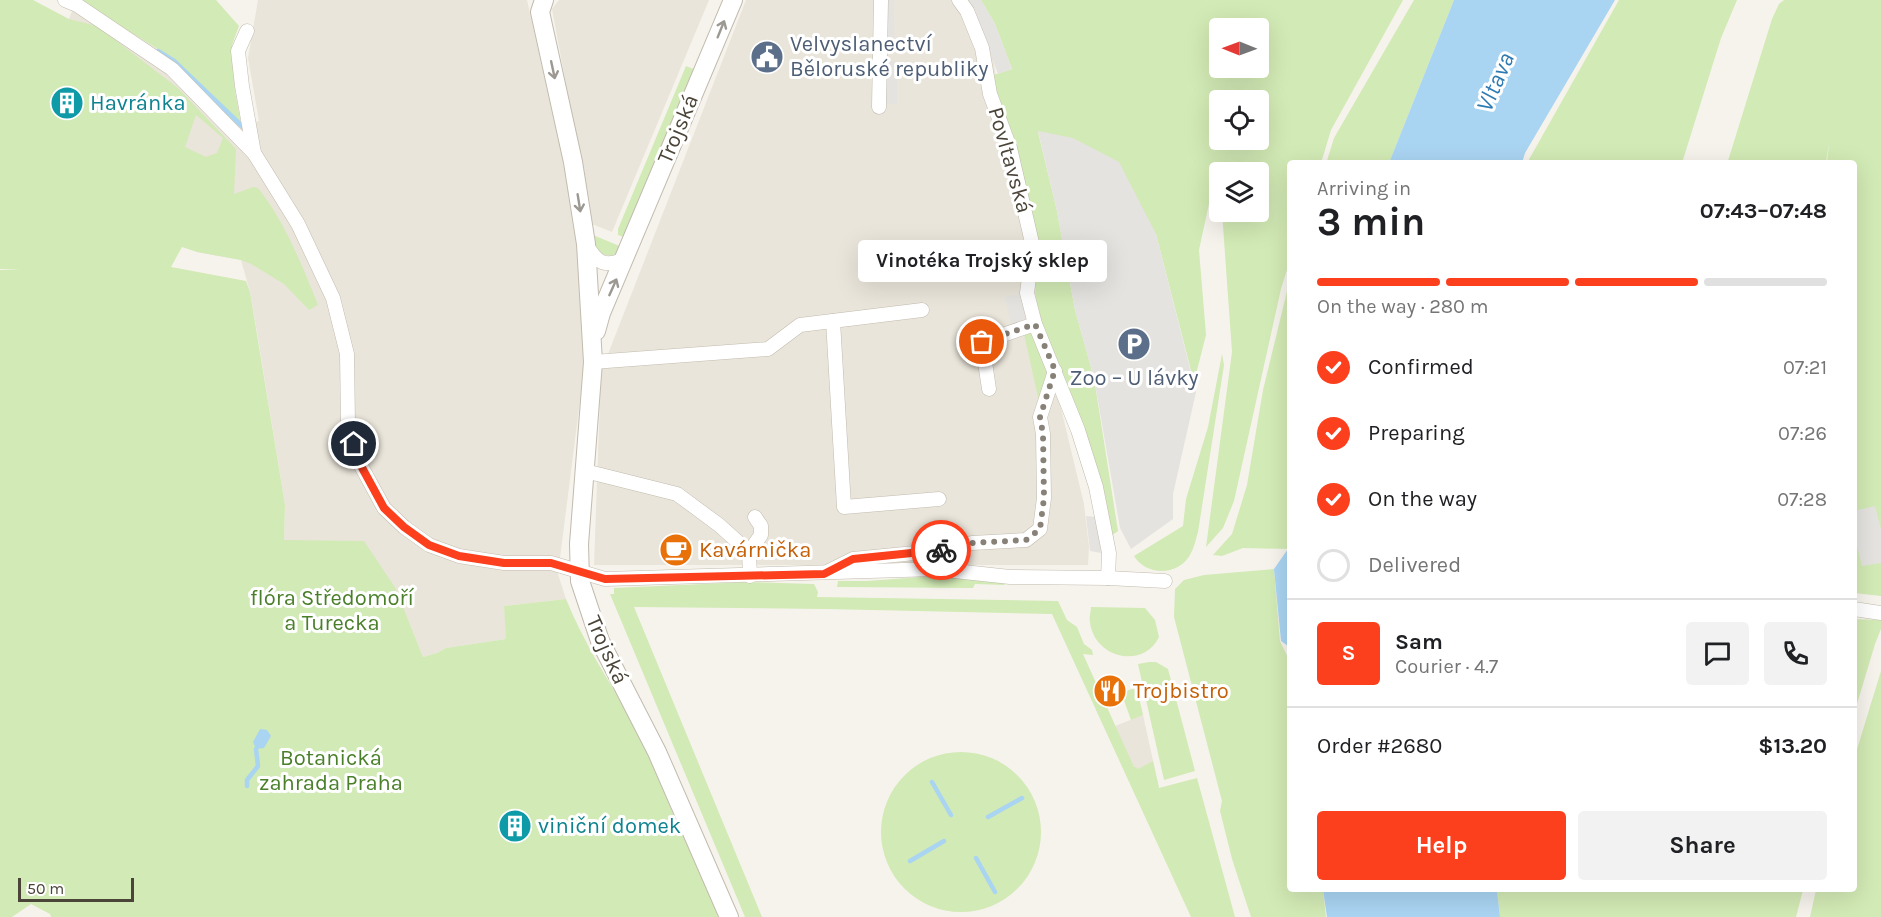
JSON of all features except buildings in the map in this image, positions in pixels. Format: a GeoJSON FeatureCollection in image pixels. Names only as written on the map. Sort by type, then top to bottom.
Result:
{"type":"FeatureCollection","features":[{"type":"Feature","properties":{"kind":"street"},"geometry":{"type":"LineString","coordinates":[[65,0],[77,5],[172,69],[254,153],[298,224],[333,298],[347,354],[348,424],[360,464],[384,508],[404,527],[429,545],[459,556],[504,563],[551,563],[605,579],[936,569],[1010,576],[1166,581]]}},
{"type":"Feature","properties":{"kind":"street","name":"Trojská"},"geometry":{"type":"LineString","coordinates":[[592,341],[601,313],[733,0]]}},
{"type":"Feature","properties":{"kind":"street"},"geometry":{"type":"LineString","coordinates":[[879,107],[881,0]]}},
{"type":"Feature","properties":{"kind":"street","name":"Povltavská"},"geometry":{"type":"LineString","coordinates":[[960,0],[982,48],[990,94],[1010,148],[1018,179],[1033,247],[1027,293],[1035,324],[1078,430],[1096,487],[1108,553],[1108,578]]}},
{"type":"Feature","properties":{"kind":"street","name":"Trojská"},"geometry":{"type":"LineString","coordinates":[[540,4],[573,162],[586,244],[593,362],[579,544],[579,570],[586,605],[600,641],[657,752],[729,917]]}},
{"type":"Feature","properties":{"kind":"street"},"geometry":{"type":"LineString","coordinates":[[247,30],[238,51],[254,153]]}},
{"type":"Feature","properties":{"kind":"street"},"geometry":{"type":"LineString","coordinates":[[586,244],[592,255],[601,263],[614,263],[625,259]]}},
{"type":"Feature","properties":{"kind":"street"},"geometry":{"type":"LineString","coordinates":[[593,362],[768,349],[800,325],[922,310]]}},
{"type":"Feature","properties":{"kind":"street"},"geometry":{"type":"LineString","coordinates":[[833,321],[844,507],[939,499]]}},
{"type":"Feature","properties":{"kind":"street"},"geometry":{"type":"LineString","coordinates":[[989,388],[982,342],[1035,324]]}},
{"type":"Feature","properties":{"kind":"street"},"geometry":{"type":"LineString","coordinates":[[824,574],[853,559],[936,551],[972,543],[1026,540],[1040,529],[1044,498],[1043,434],[1040,417],[1055,370]]}},
{"type":"Feature","properties":{"kind":"street"},"geometry":{"type":"LineString","coordinates":[[585,471],[677,494],[719,525],[749,552]]}},
{"type":"Feature","properties":{"kind":"street"},"geometry":{"type":"LineString","coordinates":[[750,576],[749,552],[760,535],[761,526],[755,517]]}},
{"type":"Feature","properties":{"kind":"street"},"geometry":{"type":"LineString","coordinates":[[1857,610],[1881,614]]}},
{"type":"Feature","properties":{"kind":"shaded area"},"geometry":{"type":"Polygon","coordinates":[[[76,0],[174,59],[241,124],[259,121],[248,58],[258,0],[527,0],[579,233],[584,369],[558,574],[566,599],[504,606],[507,639],[446,648],[423,657],[396,589],[284,540],[285,505],[250,292],[241,260],[197,252],[0,44],[69,19],[76,0]]]}},
{"type":"Feature","properties":{"kind":"shaded area"},"geometry":{"type":"Polygon","coordinates":[[[559,0],[709,0],[612,232],[592,224],[552,9],[559,0]]]}},
{"type":"Feature","properties":{"kind":"shaded area"},"geometry":{"type":"Polygon","coordinates":[[[746,0],[983,0],[1026,253],[1023,287],[1058,396],[1084,504],[1089,547],[1088,565],[594,565],[601,372],[746,0]]]}},
{"type":"Feature","properties":{"kind":"shaded area"},"geometry":{"type":"Polygon","coordinates":[[[887,0],[894,0],[894,47],[886,47],[887,0]]]}},
{"type":"Feature","properties":{"kind":"shaded area"},"geometry":{"type":"Polygon","coordinates":[[[964,0],[981,0],[995,24],[1012,69],[998,74],[981,30],[964,0]]]}},
{"type":"Feature","properties":{"kind":"shaded area"},"geometry":{"type":"Polygon","coordinates":[[[886,61],[897,61],[897,104],[886,104],[886,61]]]}},
{"type":"Feature","properties":{"kind":"shaded area","name":"Zoo – U lávky"},"geometry":{"type":"Polygon","coordinates":[[[1038,131],[1073,138],[1119,162],[1156,234],[1196,392],[1173,494],[1173,519],[1131,549],[1120,528],[1094,378],[1075,310],[1057,211],[1038,131]]]}},
{"type":"Feature","properties":{"kind":"shaded area"},"geometry":{"type":"Polygon","coordinates":[[[1027,293],[1035,324],[1012,331],[1005,297],[1027,293]]]}},
{"type":"Feature","properties":{"kind":"shaded area"},"geometry":{"type":"Polygon","coordinates":[[[1875,506],[1881,529],[1881,563],[1862,566],[1857,545],[1857,510],[1875,506]]]}},
{"type":"Feature","properties":{"kind":"shaded area"},"geometry":{"type":"Polygon","coordinates":[[[1086,516],[1097,517],[1101,553],[1090,551],[1086,516]]]}},
{"type":"Feature","properties":{"kind":"shaded area"},"geometry":{"type":"Polygon","coordinates":[[[1143,715],[1159,788],[1145,793],[1115,726],[1143,715]]]}},
{"type":"Feature","properties":{"kind":"green space"},"geometry":{"type":"Polygon","coordinates":[[[0,0],[33,0],[69,19],[97,26],[178,88],[236,149],[234,194],[253,187],[258,188],[277,215],[292,244],[318,305],[309,310],[284,284],[241,260],[182,247],[171,267],[246,281],[250,292],[285,505],[284,540],[364,541],[396,589],[423,657],[446,648],[506,639],[504,606],[566,599],[602,671],[634,725],[676,821],[682,825],[718,917],[51,917],[50,914],[31,904],[12,917],[0,917],[0,270],[21,269],[0,269],[0,0]],[[196,115],[185,147],[206,157],[217,153],[223,138],[196,115]]]}},
{"type":"Feature","properties":{"kind":"green space"},"geometry":{"type":"Polygon","coordinates":[[[78,0],[216,0],[239,26],[232,45],[235,91],[241,124],[174,59],[78,0]]]}},
{"type":"Feature","properties":{"kind":"green space"},"geometry":{"type":"Polygon","coordinates":[[[981,0],[1403,0],[1331,130],[1322,160],[1287,160],[1287,270],[1234,501],[1223,528],[1206,547],[1232,352],[1223,222],[1269,222],[1269,162],[1209,162],[1209,204],[1199,250],[1206,335],[1194,382],[1156,234],[1038,132],[1057,211],[1075,310],[1094,378],[1118,531],[1110,537],[1089,451],[1066,381],[1040,318],[1035,293],[1037,258],[990,76],[1012,69],[995,24],[981,0]]]}},
{"type":"Feature","properties":{"kind":"green space"},"geometry":{"type":"Polygon","coordinates":[[[1414,0],[1454,0],[1390,160],[1327,160],[1334,138],[1414,0]]]}},
{"type":"Feature","properties":{"kind":"green space"},"geometry":{"type":"Polygon","coordinates":[[[1619,0],[1737,0],[1721,38],[1683,160],[1529,160],[1619,0]]]}},
{"type":"Feature","properties":{"kind":"green space"},"geometry":{"type":"Polygon","coordinates":[[[1784,0],[1881,0],[1881,596],[1857,593],[1857,160],[1827,160],[1829,142],[1826,160],[1728,160],[1772,19],[1779,4],[1784,0]]]}},
{"type":"Feature","properties":{"kind":"green space"},"geometry":{"type":"Polygon","coordinates":[[[686,66],[696,70],[627,238],[618,235],[618,229],[686,66]]]}},
{"type":"Feature","properties":{"kind":"green space"},"geometry":{"type":"Polygon","coordinates":[[[593,235],[622,247],[616,254],[602,254],[595,249],[593,235]]]}},
{"type":"Feature","properties":{"kind":"green space"},"geometry":{"type":"Polygon","coordinates":[[[1287,291],[1287,549],[1243,548],[1222,556],[1213,555],[1232,534],[1247,485],[1263,390],[1287,291]]]}},
{"type":"Feature","properties":{"kind":"green space"},"geometry":{"type":"Polygon","coordinates":[[[1035,330],[1050,373],[1040,406],[1024,334],[1035,330]]]}},
{"type":"Feature","properties":{"kind":"green space"},"geometry":{"type":"Polygon","coordinates":[[[1222,354],[1224,365],[1195,544],[1185,562],[1178,567],[1162,571],[1154,570],[1139,563],[1134,556],[1183,526],[1186,499],[1208,427],[1222,354]]]}},
{"type":"Feature","properties":{"kind":"green space"},"geometry":{"type":"Polygon","coordinates":[[[1274,569],[1280,641],[1287,656],[1287,892],[1323,892],[1326,917],[1251,917],[1232,859],[1220,811],[1222,801],[1174,617],[1175,589],[1184,580],[1204,575],[1274,569]]]}},
{"type":"Feature","properties":{"kind":"green space"},"geometry":{"type":"Polygon","coordinates":[[[948,575],[1005,585],[975,584],[973,588],[837,587],[838,581],[948,575]]]}},
{"type":"Feature","properties":{"kind":"green space"},"geometry":{"type":"Polygon","coordinates":[[[747,582],[814,584],[818,592],[817,597],[1058,601],[1067,620],[1077,627],[1084,644],[1092,650],[1093,655],[1083,654],[1134,767],[1138,769],[1153,761],[1159,788],[1197,778],[1235,917],[1191,917],[1052,614],[634,607],[762,917],[745,917],[610,594],[614,594],[614,588],[747,582]]]}},
{"type":"Feature","properties":{"kind":"green space"},"geometry":{"type":"Polygon","coordinates":[[[1091,607],[1145,608],[1155,620],[1159,637],[1152,647],[1142,654],[1120,655],[1109,651],[1093,634],[1090,620],[1091,607]]]}},
{"type":"Feature","properties":{"kind":"green space"},"geometry":{"type":"Polygon","coordinates":[[[1857,619],[1881,620],[1881,629],[1857,704],[1857,619]]]}},
{"type":"Feature","properties":{"kind":"green space"},"geometry":{"type":"Polygon","coordinates":[[[1156,662],[1168,669],[1195,771],[1164,780],[1138,664],[1156,662]]]}},
{"type":"Feature","properties":{"kind":"green space"},"geometry":{"type":"Polygon","coordinates":[[[1881,671],[1881,917],[1810,917],[1816,892],[1857,892],[1857,749],[1881,671]]]}},
{"type":"Feature","properties":{"kind":"green space"},"geometry":{"type":"Polygon","coordinates":[[[1137,688],[1143,715],[1131,720],[1121,692],[1137,688]]]}},
{"type":"Feature","properties":{"kind":"green space"},"geometry":{"type":"Polygon","coordinates":[[[961,752],[977,753],[992,758],[1006,765],[1018,775],[1028,787],[1035,801],[1040,816],[1040,848],[1035,863],[1028,877],[1018,889],[1006,899],[992,906],[977,911],[961,912],[945,911],[930,906],[916,899],[904,889],[894,877],[887,863],[882,848],[881,832],[882,816],[887,801],[894,787],[904,775],[916,765],[930,758],[945,753],[961,752]]]}},
{"type":"Feature","properties":{"kind":"green space"},"geometry":{"type":"Polygon","coordinates":[[[1497,892],[1802,892],[1796,917],[1500,917],[1497,892]]]}},
{"type":"Feature","properties":{"kind":"water","name":"Vltava"},"geometry":{"type":"Polygon","coordinates":[[[1454,0],[1615,0],[1523,160],[1390,160],[1454,0]]]}},
{"type":"Feature","properties":{"kind":"water"},"geometry":{"type":"Polygon","coordinates":[[[1287,550],[1287,645],[1281,641],[1274,569],[1287,550]]]}},
{"type":"Feature","properties":{"kind":"water"},"geometry":{"type":"Polygon","coordinates":[[[260,729],[267,730],[271,736],[264,748],[256,749],[253,742],[260,729]]]}},
{"type":"Feature","properties":{"kind":"water"},"geometry":{"type":"Polygon","coordinates":[[[1323,892],[1497,892],[1500,917],[1327,917],[1323,892]]]}},
{"type":"Feature","properties":{"kind":"waterway"},"geometry":{"type":"LineString","coordinates":[[158,51],[174,61],[243,127]]}},
{"type":"Feature","properties":{"kind":"waterway"},"geometry":{"type":"LineString","coordinates":[[247,786],[247,780],[258,766],[256,749]]}},
{"type":"Feature","properties":{"kind":"waterway"},"geometry":{"type":"LineString","coordinates":[[932,782],[951,815]]}},
{"type":"Feature","properties":{"kind":"waterway"},"geometry":{"type":"LineString","coordinates":[[988,817],[1022,798]]}},
{"type":"Feature","properties":{"kind":"waterway"},"geometry":{"type":"LineString","coordinates":[[910,861],[944,841]]}},
{"type":"Feature","properties":{"kind":"waterway"},"geometry":{"type":"LineString","coordinates":[[976,858],[995,892]]}},
{"type":"Feature","properties":{"kind":"way so far"},"geometry":{"type":"LineString","coordinates":[[941,550],[972,543],[1026,540],[1040,529],[1044,498],[1043,434],[1040,417],[1055,370],[1035,324],[982,342]]}},
{"type":"Feature","properties":{"kind":"place","name":"Velvyslanectví Běloruské republiky"},"geometry":{"type":"Point","coordinates":[767,57]}},
{"type":"Feature","properties":{"kind":"place","name":"Havránka"},"geometry":{"type":"Point","coordinates":[67,103]}},
{"type":"Feature","properties":{"kind":"place","name":"Vinotéka Trojský sklep"},"geometry":{"type":"Point","coordinates":[982,342]}},
{"type":"Feature","properties":{"kind":"place","name":"Zoo – U lávky"},"geometry":{"type":"Point","coordinates":[1134,344]}},
{"type":"Feature","properties":{"kind":"place","name":"Kavárnička"},"geometry":{"type":"Point","coordinates":[676,550]}},
{"type":"Feature","properties":{"kind":"place","name":"Trojbistro"},"geometry":{"type":"Point","coordinates":[1110,691]}},
{"type":"Feature","properties":{"kind":"place","name":"viniční domek"},"geometry":{"type":"Point","coordinates":[515,826]}},
{"type":"Feature","properties":{"kind":"route"},"geometry":{"type":"LineString","coordinates":[[354,444],[360,464],[384,508],[404,527],[429,545],[459,556],[504,563],[551,563],[605,579],[824,574],[853,559],[941,550]]}},
{"type":"Feature","properties":{"kind":"park label","name":"flóra Středomoří a Turecka"},"geometry":{"type":"Point","coordinates":[332,610]}},
{"type":"Feature","properties":{"kind":"park label","name":"Botanická zahrada Praha"},"geometry":{"type":"Point","coordinates":[331,770]}}]}
